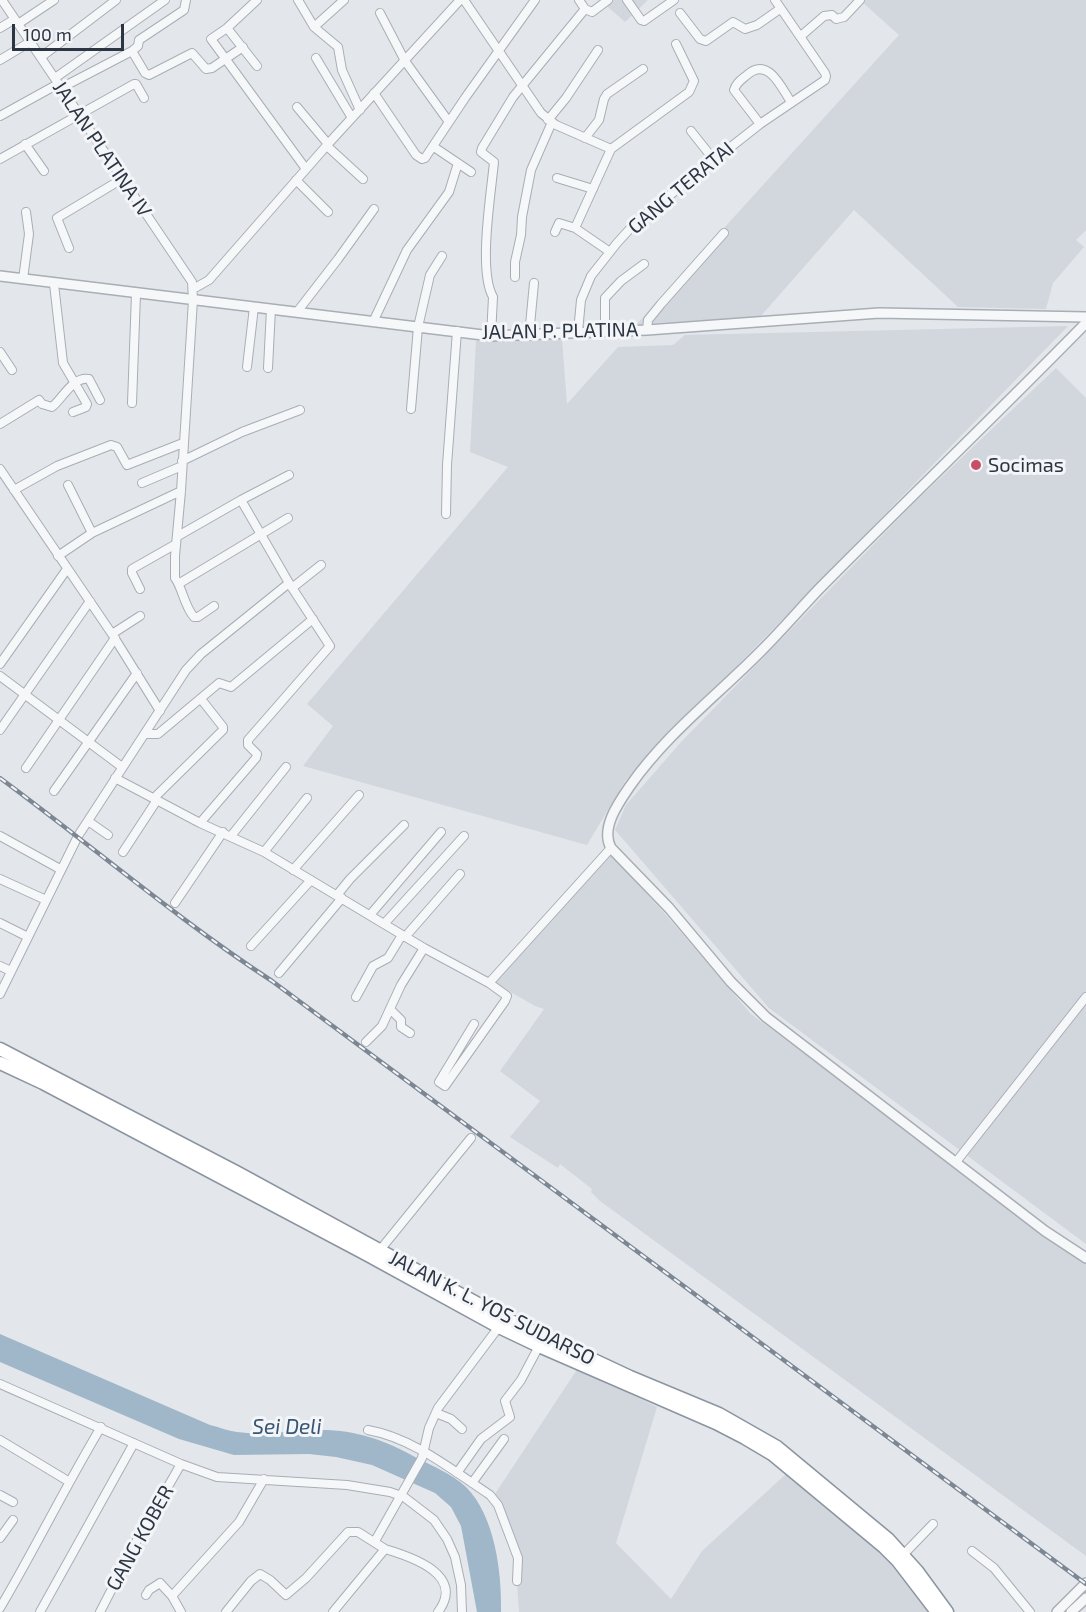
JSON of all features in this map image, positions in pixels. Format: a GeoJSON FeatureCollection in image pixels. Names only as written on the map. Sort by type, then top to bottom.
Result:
{"type":"FeatureCollection","features":[{"type":"Feature","properties":{"kind":"highway","name":"JALAN K. L. YOS SUDARSO"},"geometry":{"type":"LineString","coordinates":[[0,1049],[380,1250],[539,1346],[716,1423],[772,1454],[884,1547],[937,1612]]}},
{"type":"Feature","properties":{"kind":"highway","name":"JALAN K. L. YOS SUDARSO"},"geometry":{"type":"LineString","coordinates":[[0,1063],[43,1083],[356,1249],[502,1323],[718,1414],[767,1441],[862,1516],[904,1554],[948,1612]]}},
{"type":"Feature","properties":{"kind":"street","name":"JALAN PLATINA IV"},"geometry":{"type":"LineString","coordinates":[[2,0],[192,282],[193,300],[175,578],[180,584],[188,610],[194,617],[198,617],[214,606]]}},
{"type":"Feature","properties":{"kind":"street"},"geometry":{"type":"LineString","coordinates":[[0,28],[16,22],[54,0]]}},
{"type":"Feature","properties":{"kind":"street"},"geometry":{"type":"LineString","coordinates":[[40,57],[116,0]]}},
{"type":"Feature","properties":{"kind":"street"},"geometry":{"type":"LineString","coordinates":[[58,83],[165,0]]}},
{"type":"Feature","properties":{"kind":"street"},"geometry":{"type":"LineString","coordinates":[[0,116],[58,83],[132,51],[138,46],[139,40],[184,10],[186,0]]}},
{"type":"Feature","properties":{"kind":"street"},"geometry":{"type":"LineString","coordinates":[[257,0],[227,28],[211,39],[306,169]]}},
{"type":"Feature","properties":{"kind":"street"},"geometry":{"type":"LineString","coordinates":[[298,0],[314,27],[338,47],[347,84],[360,110]]}},
{"type":"Feature","properties":{"kind":"street"},"geometry":{"type":"LineString","coordinates":[[314,27],[344,0]]}},
{"type":"Feature","properties":{"kind":"street"},"geometry":{"type":"LineString","coordinates":[[193,289],[210,280],[327,145],[462,0],[541,113],[550,121],[611,149]]}},
{"type":"Feature","properties":{"kind":"street"},"geometry":{"type":"LineString","coordinates":[[374,93],[419,158],[425,158],[534,0]]}},
{"type":"Feature","properties":{"kind":"street"},"geometry":{"type":"LineString","coordinates":[[579,0],[585,9],[592,12],[608,0]]}},
{"type":"Feature","properties":{"kind":"street"},"geometry":{"type":"LineString","coordinates":[[627,0],[644,21],[674,0]]}},
{"type":"Feature","properties":{"kind":"street"},"geometry":{"type":"LineString","coordinates":[[775,0],[801,36],[824,16],[832,15],[836,19],[843,17],[860,0]]}},
{"type":"Feature","properties":{"kind":"street"},"geometry":{"type":"LineString","coordinates":[[491,336],[493,297],[486,268],[494,162],[481,152],[482,148],[513,97],[585,9]]}},
{"type":"Feature","properties":{"kind":"street"},"geometry":{"type":"LineString","coordinates":[[680,13],[700,39],[706,41],[733,22],[745,29],[757,25],[780,9]]}},
{"type":"Feature","properties":{"kind":"street"},"geometry":{"type":"LineString","coordinates":[[380,14],[405,62],[450,122]]}},
{"type":"Feature","properties":{"kind":"street"},"geometry":{"type":"LineString","coordinates":[[227,28],[258,66]]}},
{"type":"Feature","properties":{"kind":"street","name":"GANG TERATAI"},"geometry":{"type":"LineString","coordinates":[[578,332],[581,300],[591,276],[637,221],[760,124],[825,80],[826,76],[801,36]]}},
{"type":"Feature","properties":{"kind":"street"},"geometry":{"type":"LineString","coordinates":[[0,60],[30,42]]}},
{"type":"Feature","properties":{"kind":"street"},"geometry":{"type":"LineString","coordinates":[[575,228],[611,149],[689,92],[694,81],[676,44]]}},
{"type":"Feature","properties":{"kind":"street"},"geometry":{"type":"LineString","coordinates":[[132,51],[148,75],[192,53],[206,69],[226,60],[243,47]]}},
{"type":"Feature","properties":{"kind":"street"},"geometry":{"type":"LineString","coordinates":[[515,277],[515,262],[531,170],[550,121],[598,50]]}},
{"type":"Feature","properties":{"kind":"street"},"geometry":{"type":"LineString","coordinates":[[316,58],[352,118]]}},
{"type":"Feature","properties":{"kind":"street"},"geometry":{"type":"LineString","coordinates":[[760,124],[734,90],[735,85],[752,70],[759,68],[771,72],[791,102]]}},
{"type":"Feature","properties":{"kind":"street"},"geometry":{"type":"LineString","coordinates":[[585,138],[599,120],[607,94],[644,69]]}},
{"type":"Feature","properties":{"kind":"street"},"geometry":{"type":"LineString","coordinates":[[0,159],[135,84],[144,98]]}},
{"type":"Feature","properties":{"kind":"street"},"geometry":{"type":"LineString","coordinates":[[297,107],[327,145],[363,179]]}},
{"type":"Feature","properties":{"kind":"street"},"geometry":{"type":"LineString","coordinates":[[691,131],[714,160]]}},
{"type":"Feature","properties":{"kind":"street"},"geometry":{"type":"LineString","coordinates":[[26,144],[44,171]]}},
{"type":"Feature","properties":{"kind":"street"},"geometry":{"type":"LineString","coordinates":[[434,147],[471,171]]}},
{"type":"Feature","properties":{"kind":"street"},"geometry":{"type":"LineString","coordinates":[[374,320],[407,250],[449,192],[458,163]]}},
{"type":"Feature","properties":{"kind":"street"},"geometry":{"type":"LineString","coordinates":[[557,178],[594,189]]}},
{"type":"Feature","properties":{"kind":"street"},"geometry":{"type":"LineString","coordinates":[[69,248],[57,218],[122,179]]}},
{"type":"Feature","properties":{"kind":"street"},"geometry":{"type":"LineString","coordinates":[[296,180],[328,212]]}},
{"type":"Feature","properties":{"kind":"street"},"geometry":{"type":"LineString","coordinates":[[297,312],[374,209]]}},
{"type":"Feature","properties":{"kind":"street"},"geometry":{"type":"LineString","coordinates":[[23,279],[29,234],[26,213]]}},
{"type":"Feature","properties":{"kind":"street"},"geometry":{"type":"LineString","coordinates":[[555,232],[559,223],[575,228],[609,252]]}},
{"type":"Feature","properties":{"kind":"street"},"geometry":{"type":"LineString","coordinates":[[647,330],[648,320],[724,233]]}},
{"type":"Feature","properties":{"kind":"street"},"geometry":{"type":"LineString","coordinates":[[411,410],[418,327],[430,275],[442,256]]}},
{"type":"Feature","properties":{"kind":"street"},"geometry":{"type":"LineString","coordinates":[[605,331],[606,298],[621,282],[644,264]]}},
{"type":"Feature","properties":{"kind":"street","name":"JALAN P. PLATINA"},"geometry":{"type":"LineString","coordinates":[[0,276],[491,336],[647,330],[879,313],[1086,318]]}},
{"type":"Feature","properties":{"kind":"street"},"geometry":{"type":"LineString","coordinates":[[529,336],[534,283]]}},
{"type":"Feature","properties":{"kind":"street"},"geometry":{"type":"LineString","coordinates":[[54,284],[63,363],[87,404],[86,407],[74,412]]}},
{"type":"Feature","properties":{"kind":"street"},"geometry":{"type":"LineString","coordinates":[[132,403],[136,294]]}},
{"type":"Feature","properties":{"kind":"street"},"geometry":{"type":"LineString","coordinates":[[247,367],[254,307]]}},
{"type":"Feature","properties":{"kind":"street"},"geometry":{"type":"LineString","coordinates":[[267,368],[271,309]]}},
{"type":"Feature","properties":{"kind":"street"},"geometry":{"type":"LineString","coordinates":[[1086,323],[825,583],[749,663],[706,701],[668,740],[631,785],[613,813],[608,834],[608,843],[611,848],[669,908],[731,982],[766,1017],[1045,1231],[1086,1258]]}},
{"type":"Feature","properties":{"kind":"street"},"geometry":{"type":"LineString","coordinates":[[446,514],[447,465],[457,331]]}},
{"type":"Feature","properties":{"kind":"street"},"geometry":{"type":"LineString","coordinates":[[0,352],[12,370]]}},
{"type":"Feature","properties":{"kind":"street"},"geometry":{"type":"LineString","coordinates":[[0,424],[39,400],[42,404],[52,407],[74,383],[84,378],[88,378],[100,400]]}},
{"type":"Feature","properties":{"kind":"street"},"geometry":{"type":"LineString","coordinates":[[142,483],[242,432],[300,410]]}},
{"type":"Feature","properties":{"kind":"street"},"geometry":{"type":"LineString","coordinates":[[14,490],[57,466],[111,445],[117,447],[127,465],[183,443]]}},
{"type":"Feature","properties":{"kind":"street"},"geometry":{"type":"LineString","coordinates":[[0,469],[114,636],[160,711]]}},
{"type":"Feature","properties":{"kind":"street"},"geometry":{"type":"LineString","coordinates":[[140,589],[132,569],[241,500],[289,476]]}},
{"type":"Feature","properties":{"kind":"street"},"geometry":{"type":"LineString","coordinates":[[68,485],[92,533]]}},
{"type":"Feature","properties":{"kind":"street"},"geometry":{"type":"LineString","coordinates":[[58,556],[92,533],[182,491]]}},
{"type":"Feature","properties":{"kind":"street"},"geometry":{"type":"LineString","coordinates":[[200,823],[256,758],[257,754],[248,745],[248,740],[329,650],[329,642],[291,585],[241,500]]}},
{"type":"Feature","properties":{"kind":"street"},"geometry":{"type":"LineString","coordinates":[[180,584],[288,518]]}},
{"type":"Feature","properties":{"kind":"street"},"geometry":{"type":"LineString","coordinates":[[0,994],[60,869],[88,820],[193,662],[291,585],[321,565]]}},
{"type":"Feature","properties":{"kind":"street"},"geometry":{"type":"LineString","coordinates":[[0,664],[67,569]]}},
{"type":"Feature","properties":{"kind":"street"},"geometry":{"type":"LineString","coordinates":[[0,730],[90,601]]}},
{"type":"Feature","properties":{"kind":"street"},"geometry":{"type":"LineString","coordinates":[[26,768],[114,636],[140,616]]}},
{"type":"Feature","properties":{"kind":"street"},"geometry":{"type":"LineString","coordinates":[[146,734],[158,734],[219,683],[231,687],[313,620]]}},
{"type":"Feature","properties":{"kind":"street"},"geometry":{"type":"LineString","coordinates":[[54,791],[137,673]]}},
{"type":"Feature","properties":{"kind":"street"},"geometry":{"type":"LineString","coordinates":[[0,676],[122,767]]}},
{"type":"Feature","properties":{"kind":"street"},"geometry":{"type":"LineString","coordinates":[[123,852],[156,799],[223,730],[201,699]]}},
{"type":"Feature","properties":{"kind":"street"},"geometry":{"type":"LineString","coordinates":[[175,903],[226,834],[286,767]]}},
{"type":"Feature","properties":{"kind":"street"},"geometry":{"type":"LineString","coordinates":[[115,778],[200,823],[264,852],[424,948],[489,982],[505,993],[507,996],[505,1001],[445,1086],[439,1082],[474,1024]]}},
{"type":"Feature","properties":{"kind":"street"},"geometry":{"type":"LineString","coordinates":[[294,870],[359,795]]}},
{"type":"Feature","properties":{"kind":"street"},"geometry":{"type":"LineString","coordinates":[[264,852],[307,798]]}},
{"type":"Feature","properties":{"kind":"street"},"geometry":{"type":"LineString","coordinates":[[88,820],[108,836]]}},
{"type":"Feature","properties":{"kind":"street"},"geometry":{"type":"LineString","coordinates":[[279,973],[339,897],[350,879],[404,825]]}},
{"type":"Feature","properties":{"kind":"street"},"geometry":{"type":"LineString","coordinates":[[370,915],[441,832]]}},
{"type":"Feature","properties":{"kind":"street"},"geometry":{"type":"LineString","coordinates":[[0,836],[60,869]]}},
{"type":"Feature","properties":{"kind":"street"},"geometry":{"type":"LineString","coordinates":[[384,924],[464,836]]}},
{"type":"Feature","properties":{"kind":"street"},"geometry":{"type":"LineString","coordinates":[[489,982],[611,848]]}},
{"type":"Feature","properties":{"kind":"street"},"geometry":{"type":"LineString","coordinates":[[356,997],[373,966],[388,958],[404,936],[460,874]]}},
{"type":"Feature","properties":{"kind":"street"},"geometry":{"type":"LineString","coordinates":[[0,879],[46,900]]}},
{"type":"Feature","properties":{"kind":"street"},"geometry":{"type":"LineString","coordinates":[[251,946],[311,880]]}},
{"type":"Feature","properties":{"kind":"street"},"geometry":{"type":"LineString","coordinates":[[0,923],[28,937]]}},
{"type":"Feature","properties":{"kind":"street"},"geometry":{"type":"LineString","coordinates":[[366,1042],[382,1026],[401,985],[424,948]]}},
{"type":"Feature","properties":{"kind":"street"},"geometry":{"type":"LineString","coordinates":[[0,966],[11,971]]}},
{"type":"Feature","properties":{"kind":"street"},"geometry":{"type":"LineString","coordinates":[[956,1162],[1086,997]]}},
{"type":"Feature","properties":{"kind":"street"},"geometry":{"type":"LineString","coordinates":[[390,1008],[401,1020],[401,1027],[410,1033]]}},
{"type":"Feature","properties":{"kind":"street"},"geometry":{"type":"LineString","coordinates":[[380,1250],[471,1138]]}},
{"type":"Feature","properties":{"kind":"street"},"geometry":{"type":"LineString","coordinates":[[375,1541],[423,1456],[429,1428],[436,1413],[502,1323]]}},
{"type":"Feature","properties":{"kind":"street"},"geometry":{"type":"LineString","coordinates":[[457,1473],[481,1439],[510,1417],[505,1401],[522,1380],[539,1346]]}},
{"type":"Feature","properties":{"kind":"street"},"geometry":{"type":"LineString","coordinates":[[0,1384],[181,1464],[217,1477],[347,1485],[410,1500],[434,1520],[447,1539],[455,1557],[461,1585],[462,1612]]}},
{"type":"Feature","properties":{"kind":"street"},"geometry":{"type":"LineString","coordinates":[[436,1413],[451,1419],[462,1430]]}},
{"type":"Feature","properties":{"kind":"street"},"geometry":{"type":"LineString","coordinates":[[0,1608],[35,1549],[68,1481],[100,1427]]}},
{"type":"Feature","properties":{"kind":"street"},"geometry":{"type":"LineString","coordinates":[[368,1430],[393,1435],[423,1456],[457,1473],[490,1495],[498,1505],[518,1558],[517,1581]]}},
{"type":"Feature","properties":{"kind":"street"},"geometry":{"type":"LineString","coordinates":[[472,1483],[504,1439]]}},
{"type":"Feature","properties":{"kind":"street"},"geometry":{"type":"LineString","coordinates":[[0,1440],[68,1481]]}},
{"type":"Feature","properties":{"kind":"street"},"geometry":{"type":"LineString","coordinates":[[40,1612],[134,1443]]}},
{"type":"Feature","properties":{"kind":"street","name":"GANG KOBER"},"geometry":{"type":"LineString","coordinates":[[100,1612],[136,1542],[181,1464]]}},
{"type":"Feature","properties":{"kind":"street"},"geometry":{"type":"LineString","coordinates":[[172,1596],[239,1522],[264,1479]]}},
{"type":"Feature","properties":{"kind":"street"},"geometry":{"type":"LineString","coordinates":[[0,1495],[14,1502]]}},
{"type":"Feature","properties":{"kind":"street"},"geometry":{"type":"LineString","coordinates":[[0,1538],[13,1520]]}},
{"type":"Feature","properties":{"kind":"street"},"geometry":{"type":"LineString","coordinates":[[904,1554],[933,1524]]}},
{"type":"Feature","properties":{"kind":"street"},"geometry":{"type":"LineString","coordinates":[[226,1612],[260,1574],[266,1576],[286,1595],[306,1578],[348,1532],[358,1533],[385,1549],[418,1560],[438,1573],[446,1596],[438,1612]]}},
{"type":"Feature","properties":{"kind":"street"},"geometry":{"type":"LineString","coordinates":[[333,1612],[385,1549]]}},
{"type":"Feature","properties":{"kind":"street"},"geometry":{"type":"LineString","coordinates":[[972,1551],[994,1568],[1030,1612]]}},
{"type":"Feature","properties":{"kind":"street"},"geometry":{"type":"LineString","coordinates":[[146,1595],[149,1590],[160,1583],[172,1596],[181,1612]]}},
{"type":"Feature","properties":{"kind":"street"},"geometry":{"type":"LineString","coordinates":[[1057,1612],[1086,1583]]}},
{"type":"Feature","properties":{"kind":"street"},"geometry":{"type":"LineString","coordinates":[[1071,1612],[1086,1598]]}},
{"type":"Feature","properties":{"kind":"shaded area"},"geometry":{"type":"Polygon","coordinates":[[[600,0],[648,0],[625,22],[600,0]]]}},
{"type":"Feature","properties":{"kind":"shaded area"},"geometry":{"type":"Polygon","coordinates":[[[860,0],[1086,0],[1086,230],[1076,240],[1084,247],[1053,283],[1046,309],[958,307],[854,210],[760,317],[637,324],[899,35],[860,0]]]}},
{"type":"Feature","properties":{"kind":"shaded area"},"geometry":{"type":"Polygon","coordinates":[[[1068,326],[625,781],[587,845],[303,766],[333,726],[307,704],[508,467],[470,452],[476,341],[562,339],[567,404],[618,347],[673,345],[685,335],[1068,326]]]}},
{"type":"Feature","properties":{"kind":"shaded area"},"geometry":{"type":"Polygon","coordinates":[[[1056,368],[1086,398],[1086,1244],[769,1008],[615,830],[626,805],[682,741],[912,505],[1056,368]]]}},
{"type":"Feature","properties":{"kind":"shaded area"},"geometry":{"type":"Polygon","coordinates":[[[611,855],[751,1014],[1086,1264],[1086,1556],[600,1201],[591,1192],[592,1189],[560,1164],[558,1168],[510,1137],[540,1101],[500,1071],[544,1009],[495,983],[611,855]]]}},
{"type":"Feature","properties":{"kind":"shaded area"},"geometry":{"type":"Polygon","coordinates":[[[578,1368],[657,1407],[616,1543],[671,1599],[702,1551],[786,1474],[898,1561],[933,1612],[519,1612],[514,1537],[495,1494],[578,1368]]]}},
{"type":"Feature","properties":{"kind":"water"},"geometry":{"type":"Polygon","coordinates":[[[0,1334],[210,1425],[248,1433],[328,1430],[352,1433],[394,1446],[448,1474],[466,1487],[484,1513],[498,1563],[501,1612],[477,1612],[461,1526],[451,1507],[435,1493],[372,1465],[336,1457],[309,1454],[234,1455],[179,1439],[0,1362],[0,1334]]]}},
{"type":"Feature","properties":{"kind":"railway"},"geometry":{"type":"LineString","coordinates":[[0,778],[202,933],[272,981],[1086,1584]]}},
{"type":"Feature","properties":{"kind":"place","name":"Socimas"},"geometry":{"type":"Point","coordinates":[976,465]}},
{"type":"Feature","properties":{"kind":"water label","name":"Sei Deli"},"geometry":{"type":"Point","coordinates":[287,1427]}}]}
